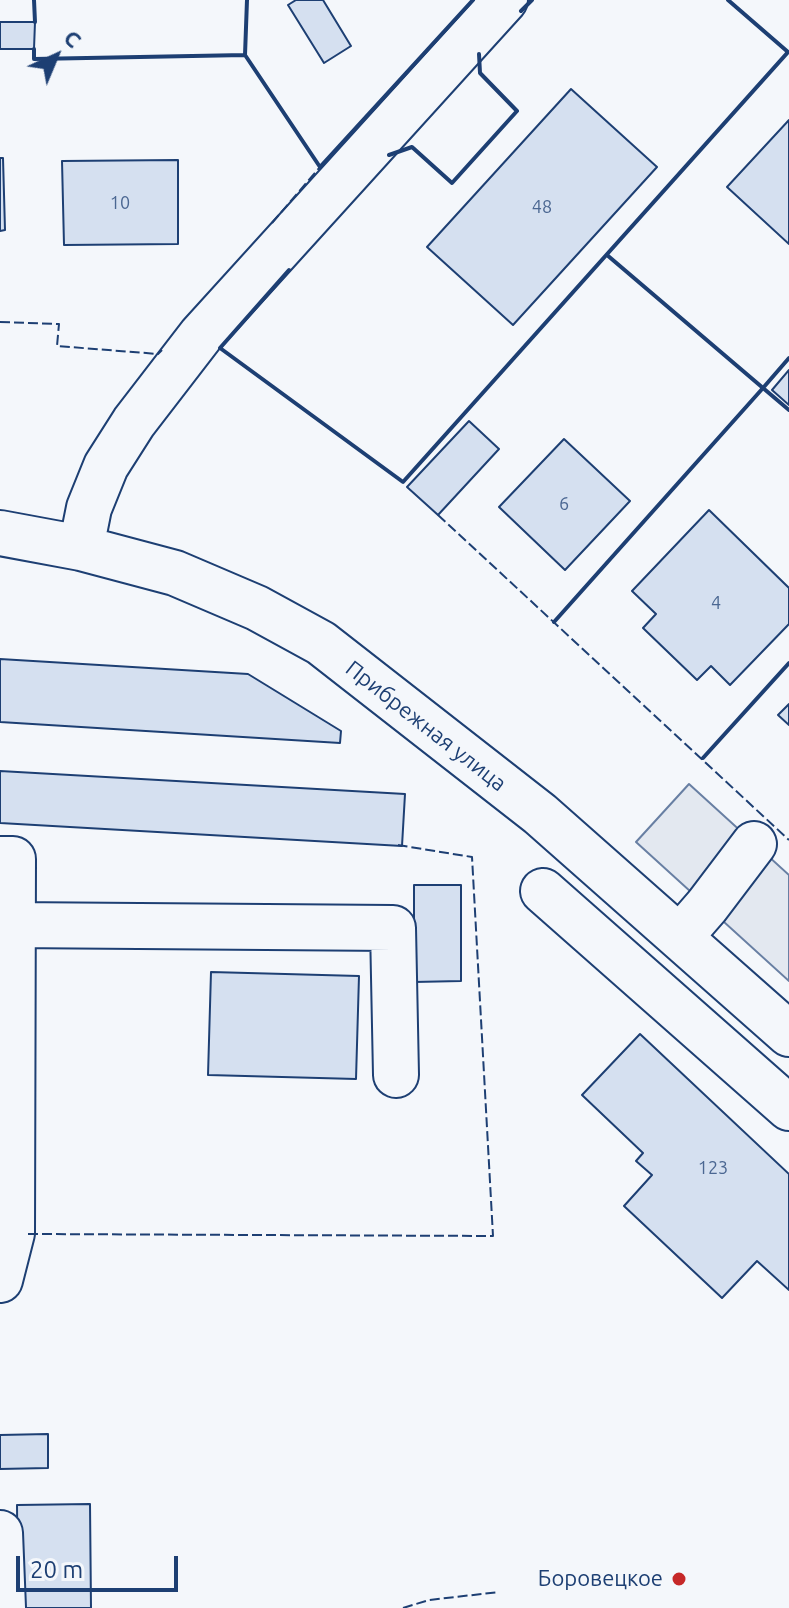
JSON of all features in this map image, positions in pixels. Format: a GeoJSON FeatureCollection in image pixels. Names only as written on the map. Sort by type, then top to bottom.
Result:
{"type":"FeatureCollection","features":[{"type":"Feature","properties":{"kind":"street"},"geometry":{"type":"LineString","coordinates":[[81,548],[89,508],[106,466],[134,422],[201,335],[505,0]]}},
{"type":"Feature","properties":{"kind":"street","name":"Прибрежная улица"},"geometry":{"type":"LineString","coordinates":[[0,533],[81,548],[175,573],[257,608],[321,643],[540,814],[789,1034]]}},
{"type":"Feature","properties":{"kind":"street"},"geometry":{"type":"LineString","coordinates":[[680,937],[754,844]]}},
{"type":"Feature","properties":{"kind":"street"},"geometry":{"type":"LineString","coordinates":[[0,859],[13,859],[6,1133],[12,1233],[0,1280]]}},
{"type":"Feature","properties":{"kind":"street"},"geometry":{"type":"LineString","coordinates":[[543,891],[789,1108]]}},
{"type":"Feature","properties":{"kind":"street"},"geometry":{"type":"LineString","coordinates":[[12,925],[393,928],[396,1075]]}},
{"type":"Feature","properties":{"kind":"street"},"geometry":{"type":"LineString","coordinates":[[0,1533],[3,1608]]}},
{"type":"Feature","properties":{"kind":"shaded area"},"geometry":{"type":"Polygon","coordinates":[[[689,784],[789,875],[789,981],[636,842],[689,784]]]}},
{"type":"Feature","properties":{"kind":"building"},"geometry":{"type":"Polygon","coordinates":[[[296,0],[323,0],[351,46],[324,63],[288,5],[296,0]]]}},
{"type":"Feature","properties":{"kind":"building"},"geometry":{"type":"Polygon","coordinates":[[[0,22],[35,22],[34,49],[0,49],[0,22]]]}},
{"type":"Feature","properties":{"kind":"building"},"geometry":{"type":"Polygon","coordinates":[[[571,89],[657,167],[513,325],[427,247],[571,89]]]}},
{"type":"Feature","properties":{"kind":"building"},"geometry":{"type":"Polygon","coordinates":[[[789,120],[789,244],[727,187],[789,120]]]}},
{"type":"Feature","properties":{"kind":"building"},"geometry":{"type":"Polygon","coordinates":[[[0,158],[3,158],[5,230],[0,231],[0,158]]]}},
{"type":"Feature","properties":{"kind":"building"},"geometry":{"type":"Polygon","coordinates":[[[178,160],[178,244],[64,245],[62,161],[178,160]]]}},
{"type":"Feature","properties":{"kind":"building"},"geometry":{"type":"Polygon","coordinates":[[[789,370],[789,405],[772,390],[789,370]]]}},
{"type":"Feature","properties":{"kind":"building"},"geometry":{"type":"Polygon","coordinates":[[[469,421],[499,449],[438,515],[407,487],[469,421]]]}},
{"type":"Feature","properties":{"kind":"building"},"geometry":{"type":"Polygon","coordinates":[[[564,439],[630,501],[565,570],[499,507],[564,439]]]}},
{"type":"Feature","properties":{"kind":"building"},"geometry":{"type":"Polygon","coordinates":[[[709,510],[789,588],[789,624],[730,685],[711,666],[697,680],[643,628],[656,614],[632,591],[709,510]]]}},
{"type":"Feature","properties":{"kind":"building"},"geometry":{"type":"Polygon","coordinates":[[[0,659],[248,674],[341,731],[340,743],[0,722],[0,659]]]}},
{"type":"Feature","properties":{"kind":"building"},"geometry":{"type":"Polygon","coordinates":[[[789,704],[789,725],[778,715],[789,704]]]}},
{"type":"Feature","properties":{"kind":"building"},"geometry":{"type":"Polygon","coordinates":[[[0,771],[405,794],[402,846],[0,823],[0,771]]]}},
{"type":"Feature","properties":{"kind":"building"},"geometry":{"type":"Polygon","coordinates":[[[414,885],[461,885],[461,981],[414,982],[414,885]]]}},
{"type":"Feature","properties":{"kind":"building"},"geometry":{"type":"Polygon","coordinates":[[[211,972],[359,976],[356,1079],[208,1075],[211,972]]]}},
{"type":"Feature","properties":{"kind":"building"},"geometry":{"type":"Polygon","coordinates":[[[640,1034],[789,1174],[789,1290],[757,1261],[722,1298],[624,1206],[652,1175],[636,1161],[643,1153],[582,1095],[640,1034]]]}},
{"type":"Feature","properties":{"kind":"building"},"geometry":{"type":"Polygon","coordinates":[[[48,1434],[48,1468],[0,1469],[0,1435],[48,1434]]]}},
{"type":"Feature","properties":{"kind":"building"},"geometry":{"type":"Polygon","coordinates":[[[90,1504],[91,1608],[18,1608],[17,1505],[90,1504]]]}},
{"type":"Feature","properties":{"kind":"fence"},"geometry":{"type":"LineString","coordinates":[[272,223],[320,167]]}},
{"type":"Feature","properties":{"kind":"fence"},"geometry":{"type":"LineString","coordinates":[[0,322],[59,324],[57,346],[158,354],[162,350]]}},
{"type":"Feature","properties":{"kind":"fence"},"geometry":{"type":"LineString","coordinates":[[438,515],[789,840]]}},
{"type":"Feature","properties":{"kind":"fence"},"geometry":{"type":"LineString","coordinates":[[28,1234],[493,1236],[472,857],[398,845]]}},
{"type":"Feature","properties":{"kind":"fence"},"geometry":{"type":"LineString","coordinates":[[403,1608],[429,1600],[499,1592]]}},
{"type":"Feature","properties":{"kind":"wall"},"geometry":{"type":"LineString","coordinates":[[34,0],[35,22]]}},
{"type":"Feature","properties":{"kind":"wall"},"geometry":{"type":"LineString","coordinates":[[247,0],[245,55],[320,167],[473,0]]}},
{"type":"Feature","properties":{"kind":"wall"},"geometry":{"type":"LineString","coordinates":[[521,11],[532,0]]}},
{"type":"Feature","properties":{"kind":"wall"},"geometry":{"type":"LineString","coordinates":[[289,270],[220,348],[403,482],[788,52],[728,0]]}},
{"type":"Feature","properties":{"kind":"wall"},"geometry":{"type":"LineString","coordinates":[[34,49],[34,59],[245,55]]}},
{"type":"Feature","properties":{"kind":"wall"},"geometry":{"type":"LineString","coordinates":[[389,155],[412,147],[452,183],[517,111],[480,73],[479,54]]}},
{"type":"Feature","properties":{"kind":"wall"},"geometry":{"type":"LineString","coordinates":[[607,255],[763,388],[789,358]]}},
{"type":"Feature","properties":{"kind":"wall"},"geometry":{"type":"LineString","coordinates":[[554,622],[763,388],[789,410]]}},
{"type":"Feature","properties":{"kind":"wall"},"geometry":{"type":"LineString","coordinates":[[703,758],[789,663]]}},
{"type":"Feature","properties":{"kind":"place","name":"Боровецкое"},"geometry":{"type":"Point","coordinates":[679,1579]}}]}
